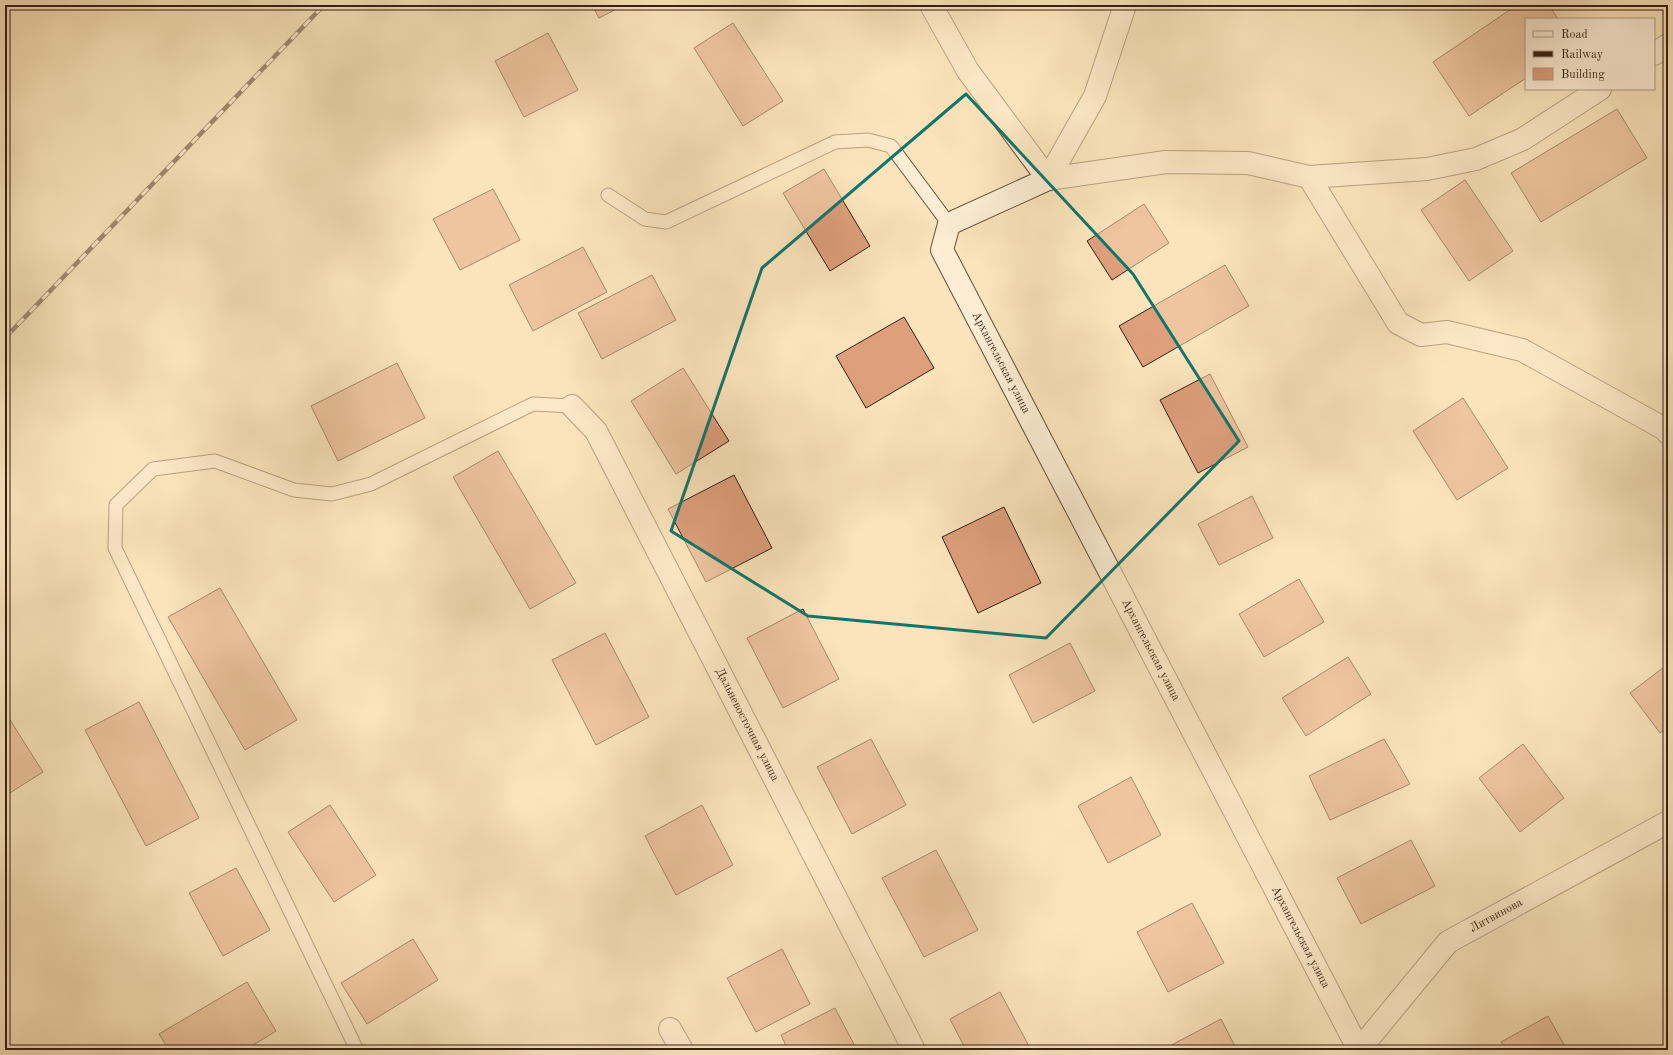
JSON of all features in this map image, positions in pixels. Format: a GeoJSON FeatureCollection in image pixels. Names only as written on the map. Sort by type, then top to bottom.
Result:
{"type":"FeatureCollection","features":[{"type":"Feature","properties":{"kind":"street"},"geometry":{"type":"LineString","coordinates":[[931,5],[968,71],[1048,179]]}},
{"type":"Feature","properties":{"kind":"street"},"geometry":{"type":"LineString","coordinates":[[1048,179],[1095,96],[1125,5]]}},
{"type":"Feature","properties":{"kind":"street"},"geometry":{"type":"LineString","coordinates":[[1655,53],[1668,45]]}},
{"type":"Feature","properties":{"kind":"street"},"geometry":{"type":"LineString","coordinates":[[949,224],[1048,179],[1166,162],[1248,164],[1309,178],[1427,169],[1476,159],[1523,139],[1598,90]]}},
{"type":"Feature","properties":{"kind":"street"},"geometry":{"type":"LineString","coordinates":[[1309,178],[1398,323],[1421,335],[1447,332],[1522,350],[1663,428],[1668,433]]}},
{"type":"Feature","properties":{"kind":"street","name":"Архангельская улица"},"geometry":{"type":"LineString","coordinates":[[949,224],[942,250],[1359,1050]]}},
{"type":"Feature","properties":{"kind":"street","name":"Дальневосточная улица"},"geometry":{"type":"LineString","coordinates":[[572,406],[596,431],[914,1050]]}},
{"type":"Feature","properties":{"kind":"street","name":"Литвинова"},"geometry":{"type":"LineString","coordinates":[[1359,1050],[1448,942],[1668,822]]}},
{"type":"Feature","properties":{"kind":"street"},"geometry":{"type":"LineString","coordinates":[[670,1029],[682,1050]]}},
{"type":"Feature","properties":{"kind":"lane"},"geometry":{"type":"LineString","coordinates":[[608,195],[645,219],[666,222],[835,142],[868,140],[891,146],[949,224]]}},
{"type":"Feature","properties":{"kind":"lane"},"geometry":{"type":"LineString","coordinates":[[356,1050],[115,548],[116,505],[153,469],[215,461],[294,490],[332,494],[371,484],[533,404],[572,406]]}},
{"type":"Feature","properties":{"kind":"highlighted area"},"geometry":{"type":"Polygon","coordinates":[[[966,94],[1133,274],[1239,441],[1046,638],[808,616],[671,531],[762,268],[966,94]]]}},
{"type":"Feature","properties":{"kind":"building"},"geometry":{"type":"Polygon","coordinates":[[[592,5],[624,5],[599,18],[592,5]]]}},
{"type":"Feature","properties":{"kind":"building"},"geometry":{"type":"Polygon","coordinates":[[[1517,5],[1549,5],[1557,18],[1525,18],[1525,79],[1469,116],[1433,62],[1517,5]]]}},
{"type":"Feature","properties":{"kind":"building"},"geometry":{"type":"Polygon","coordinates":[[[733,23],[783,101],[743,126],[694,48],[733,23]]]}},
{"type":"Feature","properties":{"kind":"building"},"geometry":{"type":"Polygon","coordinates":[[[548,33],[578,90],[524,117],[495,61],[548,33]]]}},
{"type":"Feature","properties":{"kind":"building"},"geometry":{"type":"Polygon","coordinates":[[[1617,109],[1647,158],[1541,222],[1511,173],[1617,109]]]}},
{"type":"Feature","properties":{"kind":"building"},"geometry":{"type":"Polygon","coordinates":[[[824,169],[870,246],[830,271],[783,193],[824,169]]]}},
{"type":"Feature","properties":{"kind":"building"},"geometry":{"type":"Polygon","coordinates":[[[1465,180],[1513,251],[1469,281],[1421,210],[1465,180]]]}},
{"type":"Feature","properties":{"kind":"building"},"geometry":{"type":"Polygon","coordinates":[[[493,189],[520,240],[460,270],[433,219],[493,189]]]}},
{"type":"Feature","properties":{"kind":"building"},"geometry":{"type":"Polygon","coordinates":[[[1144,204],[1169,243],[1112,280],[1087,241],[1144,204]]]}},
{"type":"Feature","properties":{"kind":"building"},"geometry":{"type":"Polygon","coordinates":[[[583,247],[607,292],[533,331],[509,285],[583,247]]]}},
{"type":"Feature","properties":{"kind":"building"},"geometry":{"type":"Polygon","coordinates":[[[1225,265],[1249,306],[1143,367],[1119,326],[1225,265]]]}},
{"type":"Feature","properties":{"kind":"building"},"geometry":{"type":"Polygon","coordinates":[[[652,275],[676,320],[602,359],[578,313],[652,275]]]}},
{"type":"Feature","properties":{"kind":"building"},"geometry":{"type":"Polygon","coordinates":[[[904,317],[934,368],[866,408],[836,356],[904,317]]]}},
{"type":"Feature","properties":{"kind":"building"},"geometry":{"type":"Polygon","coordinates":[[[397,363],[425,418],[338,461],[311,406],[397,363]]]}},
{"type":"Feature","properties":{"kind":"building"},"geometry":{"type":"Polygon","coordinates":[[[683,368],[729,441],[676,474],[631,401],[683,368]]]}},
{"type":"Feature","properties":{"kind":"building"},"geometry":{"type":"Polygon","coordinates":[[[1210,374],[1248,447],[1198,473],[1160,400],[1210,374]]]}},
{"type":"Feature","properties":{"kind":"building"},"geometry":{"type":"Polygon","coordinates":[[[1463,398],[1508,468],[1457,500],[1413,431],[1463,398]]]}},
{"type":"Feature","properties":{"kind":"building"},"geometry":{"type":"Polygon","coordinates":[[[498,451],[576,583],[530,609],[453,477],[498,451]]]}},
{"type":"Feature","properties":{"kind":"building"},"geometry":{"type":"Polygon","coordinates":[[[734,475],[772,548],[706,582],[668,509],[734,475]]]}},
{"type":"Feature","properties":{"kind":"building"},"geometry":{"type":"Polygon","coordinates":[[[1252,496],[1273,538],[1219,565],[1198,524],[1252,496]]]}},
{"type":"Feature","properties":{"kind":"building"},"geometry":{"type":"Polygon","coordinates":[[[1004,507],[1041,583],[978,613],[942,537],[1004,507]]]}},
{"type":"Feature","properties":{"kind":"building"},"geometry":{"type":"Polygon","coordinates":[[[1299,579],[1324,622],[1264,657],[1239,614],[1299,579]]]}},
{"type":"Feature","properties":{"kind":"building"},"geometry":{"type":"Polygon","coordinates":[[[220,588],[297,720],[245,750],[168,617],[220,588]]]}},
{"type":"Feature","properties":{"kind":"building"},"geometry":{"type":"Polygon","coordinates":[[[803,609],[839,679],[783,708],[747,638],[803,609]]]}},
{"type":"Feature","properties":{"kind":"building"},"geometry":{"type":"Polygon","coordinates":[[[605,633],[649,717],[596,745],[552,660],[605,633]]]}},
{"type":"Feature","properties":{"kind":"building"},"geometry":{"type":"Polygon","coordinates":[[[1070,643],[1095,691],[1033,723],[1009,675],[1070,643]]]}},
{"type":"Feature","properties":{"kind":"building"},"geometry":{"type":"Polygon","coordinates":[[[1348,657],[1371,694],[1306,736],[1282,698],[1348,657]]]}},
{"type":"Feature","properties":{"kind":"building"},"geometry":{"type":"Polygon","coordinates":[[[1668,664],[1668,727],[1660,733],[1630,693],[1668,664]]]}},
{"type":"Feature","properties":{"kind":"building"},"geometry":{"type":"Polygon","coordinates":[[[139,702],[199,818],[146,846],[85,730],[139,702]]]}},
{"type":"Feature","properties":{"kind":"building"},"geometry":{"type":"Polygon","coordinates":[[[5,712],[43,772],[5,796],[5,712]]]}},
{"type":"Feature","properties":{"kind":"building"},"geometry":{"type":"Polygon","coordinates":[[[871,739],[906,805],[852,834],[817,767],[871,739]]]}},
{"type":"Feature","properties":{"kind":"building"},"geometry":{"type":"Polygon","coordinates":[[[1384,739],[1410,784],[1330,820],[1309,776],[1384,739]]]}},
{"type":"Feature","properties":{"kind":"building"},"geometry":{"type":"Polygon","coordinates":[[[1523,744],[1564,798],[1520,832],[1479,778],[1523,744]]]}},
{"type":"Feature","properties":{"kind":"building"},"geometry":{"type":"Polygon","coordinates":[[[1131,777],[1161,835],[1108,863],[1078,806],[1131,777]]]}},
{"type":"Feature","properties":{"kind":"building"},"geometry":{"type":"Polygon","coordinates":[[[330,805],[376,875],[334,902],[288,832],[330,805]]]}},
{"type":"Feature","properties":{"kind":"building"},"geometry":{"type":"Polygon","coordinates":[[[702,805],[733,865],[676,895],[645,836],[702,805]]]}},
{"type":"Feature","properties":{"kind":"building"},"geometry":{"type":"Polygon","coordinates":[[[1411,840],[1435,886],[1361,924],[1337,878],[1411,840]]]}},
{"type":"Feature","properties":{"kind":"building"},"geometry":{"type":"Polygon","coordinates":[[[936,850],[978,930],[924,957],[882,878],[936,850]]]}},
{"type":"Feature","properties":{"kind":"building"},"geometry":{"type":"Polygon","coordinates":[[[236,868],[270,930],[223,956],[189,893],[236,868]]]}},
{"type":"Feature","properties":{"kind":"building"},"geometry":{"type":"Polygon","coordinates":[[[1192,903],[1224,963],[1168,992],[1137,932],[1192,903]]]}},
{"type":"Feature","properties":{"kind":"building"},"geometry":{"type":"Polygon","coordinates":[[[413,939],[438,980],[367,1024],[341,983],[413,939]]]}},
{"type":"Feature","properties":{"kind":"building"},"geometry":{"type":"Polygon","coordinates":[[[782,949],[810,1004],[756,1032],[727,978],[782,949]]]}},
{"type":"Feature","properties":{"kind":"building"},"geometry":{"type":"Polygon","coordinates":[[[247,982],[276,1031],[245,1050],[169,1050],[159,1034],[247,982]]]}},
{"type":"Feature","properties":{"kind":"building"},"geometry":{"type":"Polygon","coordinates":[[[1000,992],[1031,1050],[966,1050],[950,1019],[1000,992]]]}},
{"type":"Feature","properties":{"kind":"building"},"geometry":{"type":"Polygon","coordinates":[[[835,1008],[857,1050],[788,1050],[781,1035],[835,1008]]]}},
{"type":"Feature","properties":{"kind":"building"},"geometry":{"type":"Polygon","coordinates":[[[1548,1016],[1567,1050],[1505,1050],[1501,1042],[1548,1016]]]}},
{"type":"Feature","properties":{"kind":"building"},"geometry":{"type":"Polygon","coordinates":[[[1221,1019],[1237,1050],[1162,1050],[1221,1019]]]}},
{"type":"Feature","properties":{"kind":"railway"},"geometry":{"type":"LineString","coordinates":[[5,338],[324,5]]}}]}
